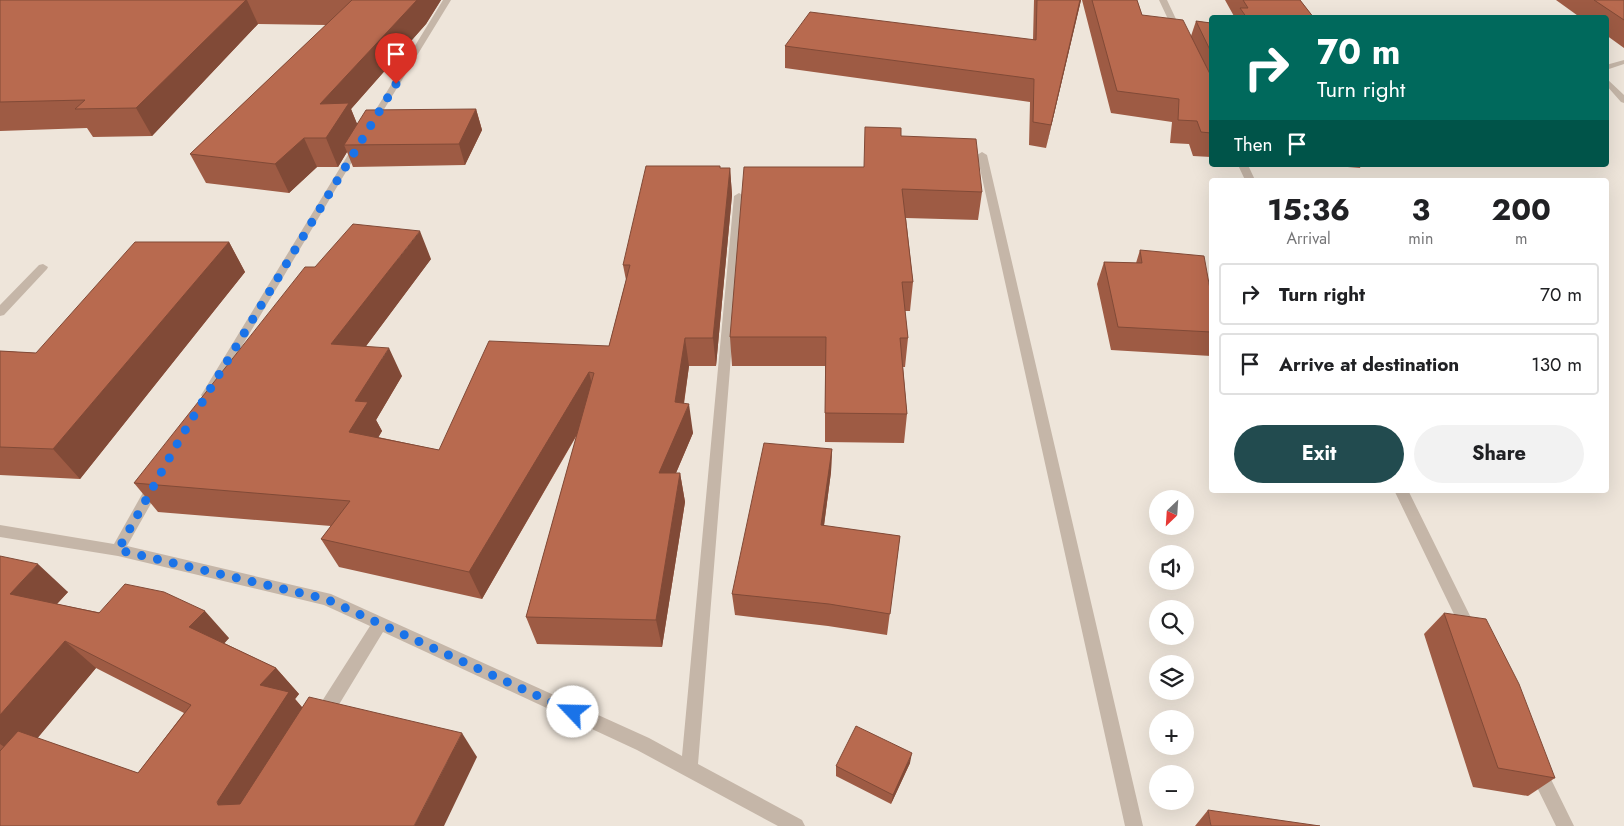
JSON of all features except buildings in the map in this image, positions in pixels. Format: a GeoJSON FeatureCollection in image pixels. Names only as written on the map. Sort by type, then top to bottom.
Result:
{"type":"FeatureCollection","features":[{"type":"Feature","properties":{"kind":"street"},"geometry":{"type":"LineString","coordinates":[[202,404],[446,0]]}},
{"type":"Feature","properties":{"kind":"street"},"geometry":{"type":"LineString","coordinates":[[1162,0],[1183,42]]}},
{"type":"Feature","properties":{"kind":"street"},"geometry":{"type":"LineString","coordinates":[[1609,66],[1616,62],[1624,62]]}},
{"type":"Feature","properties":{"kind":"street"},"geometry":{"type":"LineString","coordinates":[[1609,83],[1624,100]]}},
{"type":"Feature","properties":{"kind":"street"},"geometry":{"type":"LineString","coordinates":[[982,155],[1134,826]]}},
{"type":"Feature","properties":{"kind":"street"},"geometry":{"type":"LineString","coordinates":[[689,769],[739,196]]}},
{"type":"Feature","properties":{"kind":"street"},"geometry":{"type":"LineString","coordinates":[[0,312],[43,267]]}},
{"type":"Feature","properties":{"kind":"street"},"geometry":{"type":"LineString","coordinates":[[118,550],[162,472]]}},
{"type":"Feature","properties":{"kind":"street"},"geometry":{"type":"LineString","coordinates":[[1402,493],[1479,649]]}},
{"type":"Feature","properties":{"kind":"street"},"geometry":{"type":"LineString","coordinates":[[0,531],[118,550],[326,599],[643,744],[796,826]]}},
{"type":"Feature","properties":{"kind":"street"},"geometry":{"type":"LineString","coordinates":[[317,725],[380,623]]}},
{"type":"Feature","properties":{"kind":"street"},"geometry":{"type":"LineString","coordinates":[[1530,755],[1565,826]]}},
{"type":"Feature","properties":{"kind":"route"},"geometry":{"type":"LineString","coordinates":[[396,84],[181,437],[118,550],[326,599],[573,712]]}}]}
